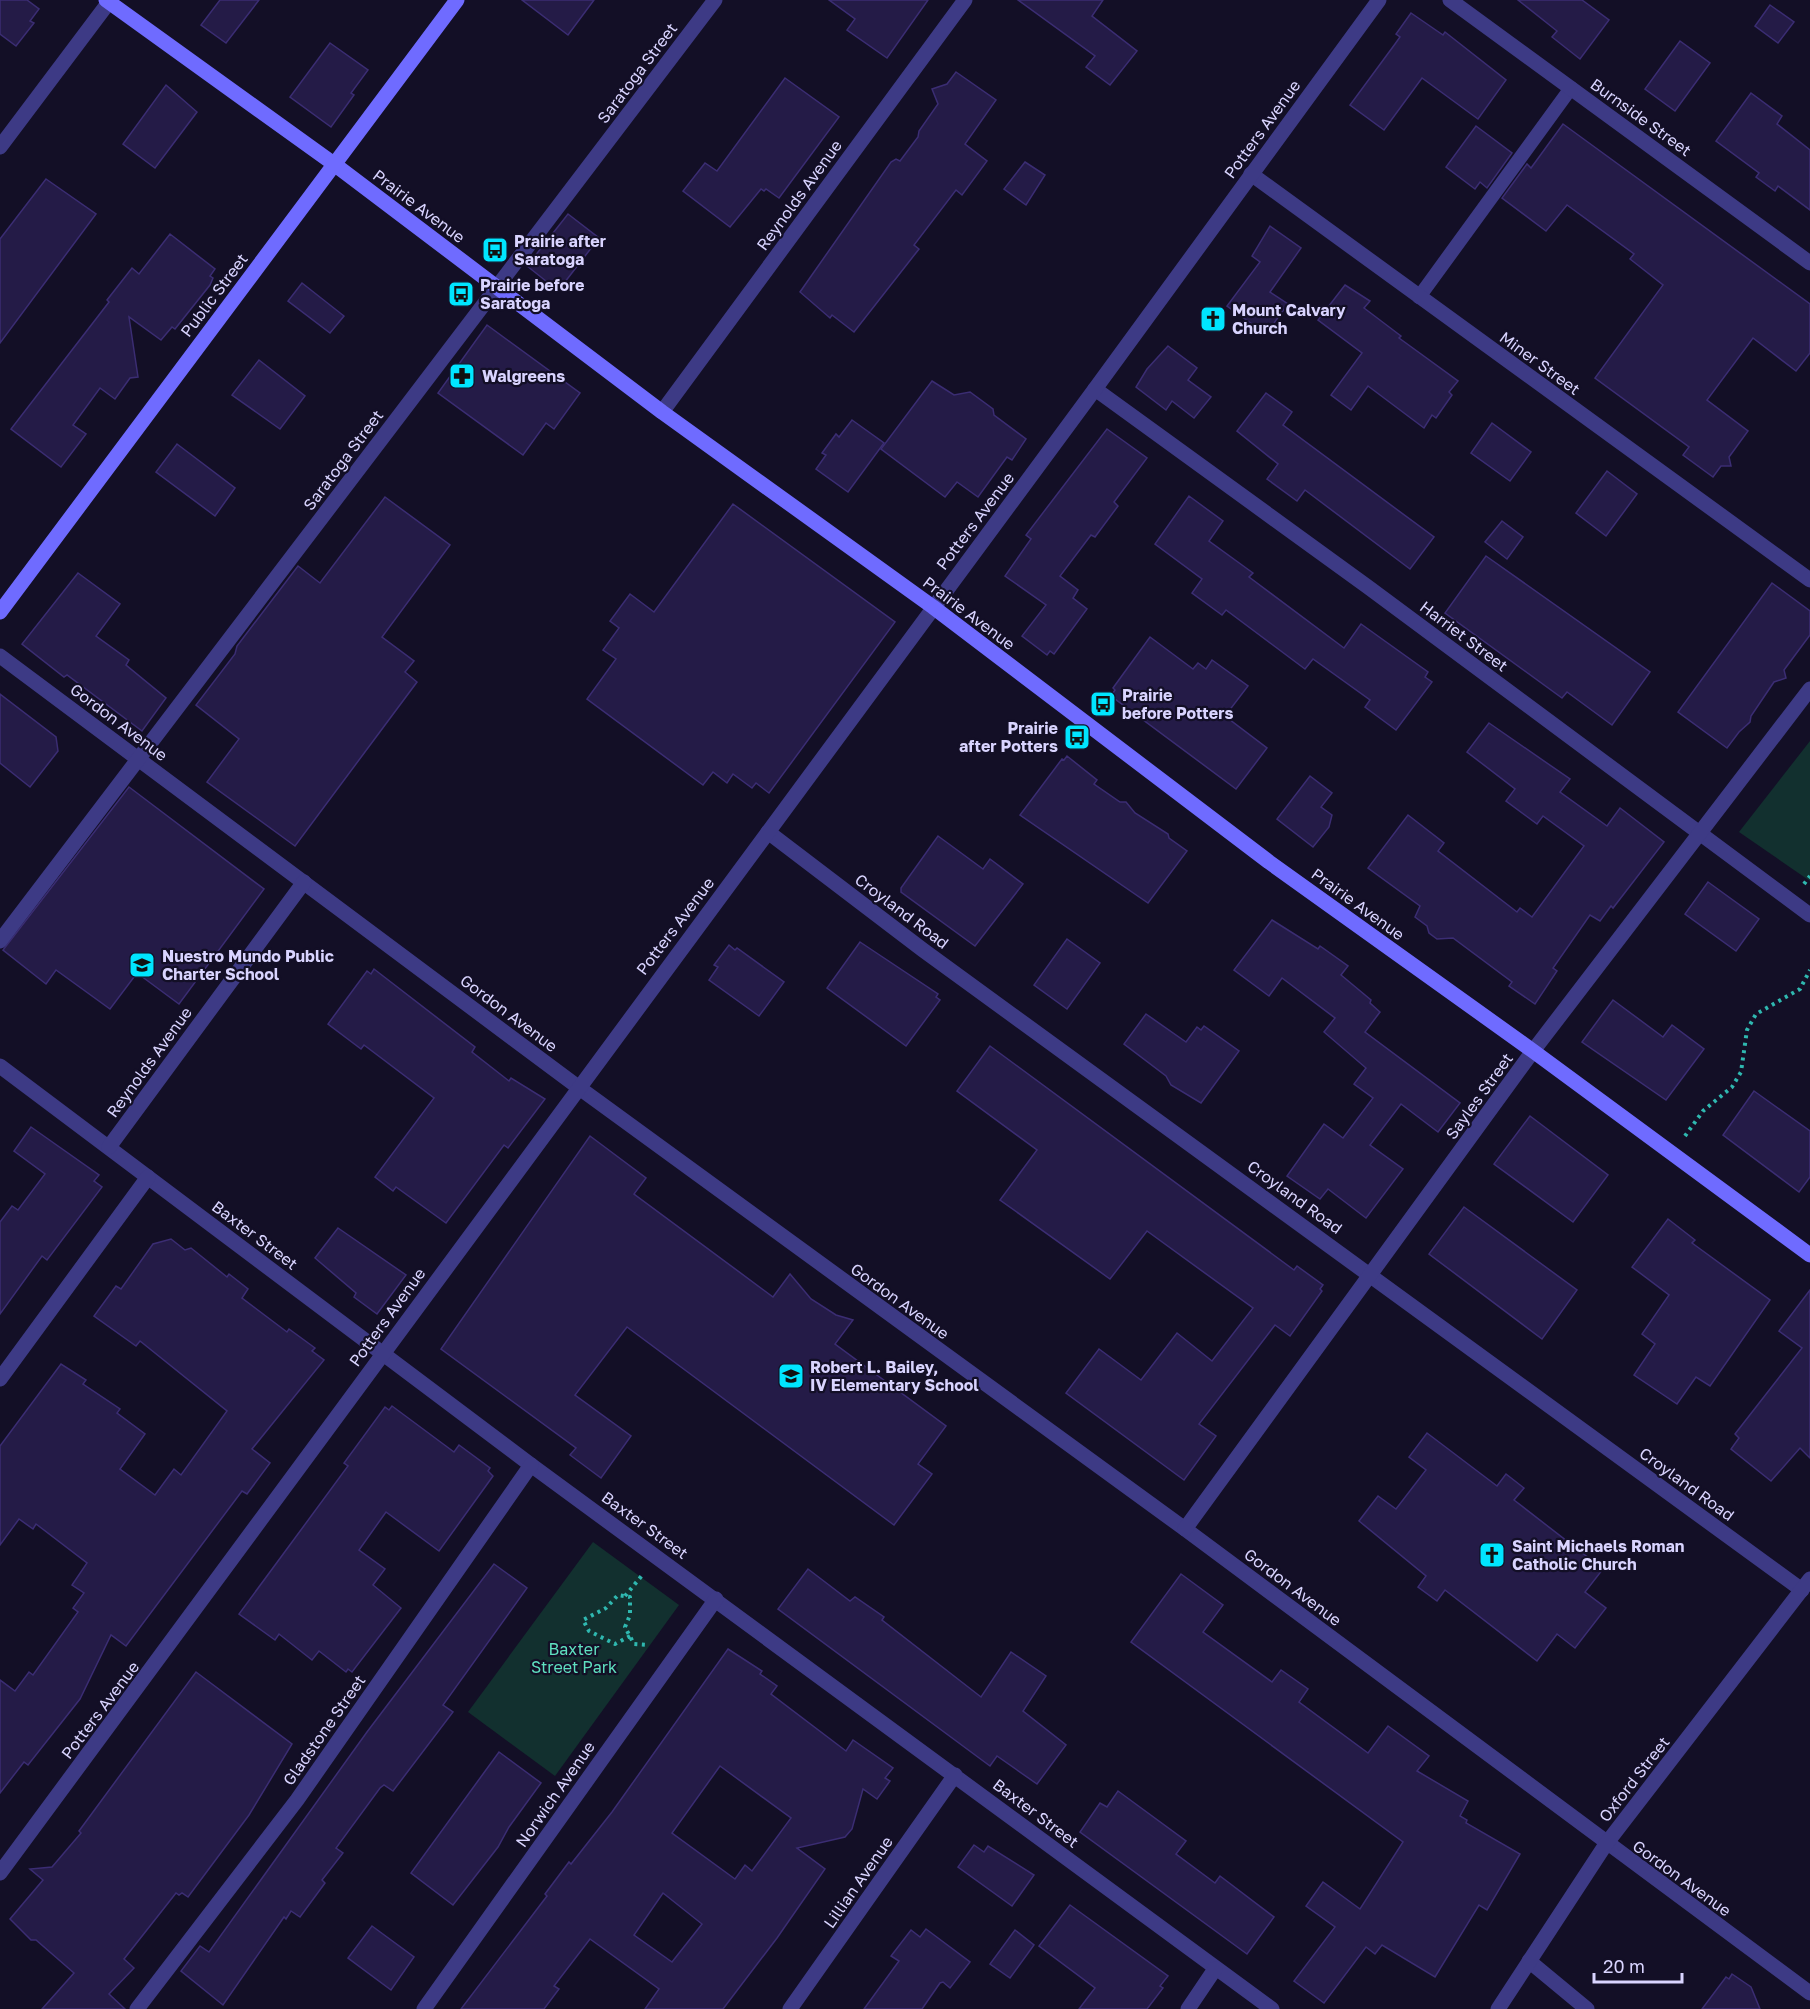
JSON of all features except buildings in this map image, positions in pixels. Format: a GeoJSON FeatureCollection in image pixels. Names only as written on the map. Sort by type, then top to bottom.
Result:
{"type":"FeatureCollection","features":[{"type":"Feature","properties":{"kind":"street","name":"Public Street"},"geometry":{"type":"LineString","coordinates":[[0,612],[457,0]]}},
{"type":"Feature","properties":{"kind":"street","name":"Saratoga Street"},"geometry":{"type":"LineString","coordinates":[[0,941],[715,0]]}},
{"type":"Feature","properties":{"kind":"street","name":"Reynolds Avenue"},"geometry":{"type":"LineString","coordinates":[[662,412],[965,0]]}},
{"type":"Feature","properties":{"kind":"street","name":"Potters Avenue"},"geometry":{"type":"LineString","coordinates":[[0,1873],[150,1673],[578,1087],[1095,390],[1379,0]]}},
{"type":"Feature","properties":{"kind":"street","name":"Burnside Street"},"geometry":{"type":"LineString","coordinates":[[1450,0],[1810,263]]}},
{"type":"Feature","properties":{"kind":"street","name":"Prairie Avenue"},"geometry":{"type":"LineString","coordinates":[[107,1],[334,164],[662,412],[933,607],[1269,862],[1533,1051],[1810,1255]]}},
{"type":"Feature","properties":{"kind":"street"},"geometry":{"type":"LineString","coordinates":[[0,147],[107,1]]}},
{"type":"Feature","properties":{"kind":"street","name":"Miner Street"},"geometry":{"type":"LineString","coordinates":[[1251,174],[1810,580]]}},
{"type":"Feature","properties":{"kind":"street","name":"Harriet Street"},"geometry":{"type":"LineString","coordinates":[[1095,390],[1368,587],[1699,835],[1810,915]]}},
{"type":"Feature","properties":{"kind":"street","name":"Gordon Avenue"},"geometry":{"type":"LineString","coordinates":[[0,656],[578,1087],[1185,1529],[1606,1844],[1810,1993]]}},
{"type":"Feature","properties":{"kind":"street","name":"Sayles Street"},"geometry":{"type":"LineString","coordinates":[[1185,1529],[1533,1051],[1810,690]]}},
{"type":"Feature","properties":{"kind":"street","name":"Croyland Road"},"geometry":{"type":"LineString","coordinates":[[768,832],[923,950],[1806,1585]]}},
{"type":"Feature","properties":{"kind":"street","name":"Reynolds Avenue"},"geometry":{"type":"LineString","coordinates":[[109,1147],[304,882]]}},
{"type":"Feature","properties":{"kind":"street","name":"Baxter Street"},"geometry":{"type":"LineString","coordinates":[[0,1066],[531,1465],[1272,2009]]}},
{"type":"Feature","properties":{"kind":"street"},"geometry":{"type":"LineString","coordinates":[[0,1379],[148,1177]]}},
{"type":"Feature","properties":{"kind":"street","name":"Gladstone Street"},"geometry":{"type":"LineString","coordinates":[[137,2009],[297,1800],[531,1465]]}},
{"type":"Feature","properties":{"kind":"street","name":"Oxford Street"},"geometry":{"type":"LineString","coordinates":[[1498,2009],[1606,1844],[1806,1585]]}},
{"type":"Feature","properties":{"kind":"street","name":"Norwich Avenue"},"geometry":{"type":"LineString","coordinates":[[424,2009],[716,1599]]}},
{"type":"Feature","properties":{"kind":"street","name":"Lillian Avenue"},"geometry":{"type":"LineString","coordinates":[[790,2009],[955,1775]]}},
{"type":"Feature","properties":{"kind":"street"},"geometry":{"type":"LineString","coordinates":[[1529,1961],[1587,2009]]}},
{"type":"Feature","properties":{"kind":"street"},"geometry":{"type":"LineString","coordinates":[[1188,2009],[1215,1969]]}},
{"type":"Feature","properties":{"kind":"lane"},"geometry":{"type":"LineString","coordinates":[[1419,297],[1571,88]]}},
{"type":"Feature","properties":{"kind":"path"},"geometry":{"type":"LineString","coordinates":[[1672,1153],[1703,1111],[1732,1087],[1741,1072],[1747,1030],[1756,1014],[1800,989],[1810,970]]}},
{"type":"Feature","properties":{"kind":"path"},"geometry":{"type":"LineString","coordinates":[[625,1596],[644,1573]]}},
{"type":"Feature","properties":{"kind":"path"},"geometry":{"type":"LineString","coordinates":[[630,1636],[615,1644],[589,1631],[583,1620],[606,1608],[618,1595],[630,1597],[630,1615],[625,1628],[630,1636],[634,1644],[649,1645]]}},
{"type":"Feature","properties":{"kind":"green space"},"geometry":{"type":"Polygon","coordinates":[[[1810,741],[1810,881],[1739,832],[1810,741]]]}},
{"type":"Feature","properties":{"kind":"green space","name":"Baxter Street Park"},"geometry":{"type":"Polygon","coordinates":[[[593,1542],[679,1605],[555,1776],[468,1712],[593,1542]]]}},
{"type":"Feature","properties":{"kind":"place","name":"Prairie after Saratoga"},"geometry":{"type":"Point","coordinates":[495,250]}},
{"type":"Feature","properties":{"kind":"place","name":"Prairie before Saratoga"},"geometry":{"type":"Point","coordinates":[461,294]}},
{"type":"Feature","properties":{"kind":"place","name":"Mount Calvary Church"},"geometry":{"type":"Point","coordinates":[1213,319]}},
{"type":"Feature","properties":{"kind":"place","name":"Walgreens"},"geometry":{"type":"Point","coordinates":[462,376]}},
{"type":"Feature","properties":{"kind":"place","name":"Prairie before Potters"},"geometry":{"type":"Point","coordinates":[1103,704]}},
{"type":"Feature","properties":{"kind":"place","name":"Prairie after Potters"},"geometry":{"type":"Point","coordinates":[1077,737]}},
{"type":"Feature","properties":{"kind":"place","name":"Nuestro Mundo Public Charter School"},"geometry":{"type":"Point","coordinates":[142,965]}},
{"type":"Feature","properties":{"kind":"place","name":"Robert L. Bailey, IV Elementary School"},"geometry":{"type":"Point","coordinates":[791,1376]}},
{"type":"Feature","properties":{"kind":"place","name":"Saint Michaels Roman Catholic Church"},"geometry":{"type":"Point","coordinates":[1492,1555]}}]}
